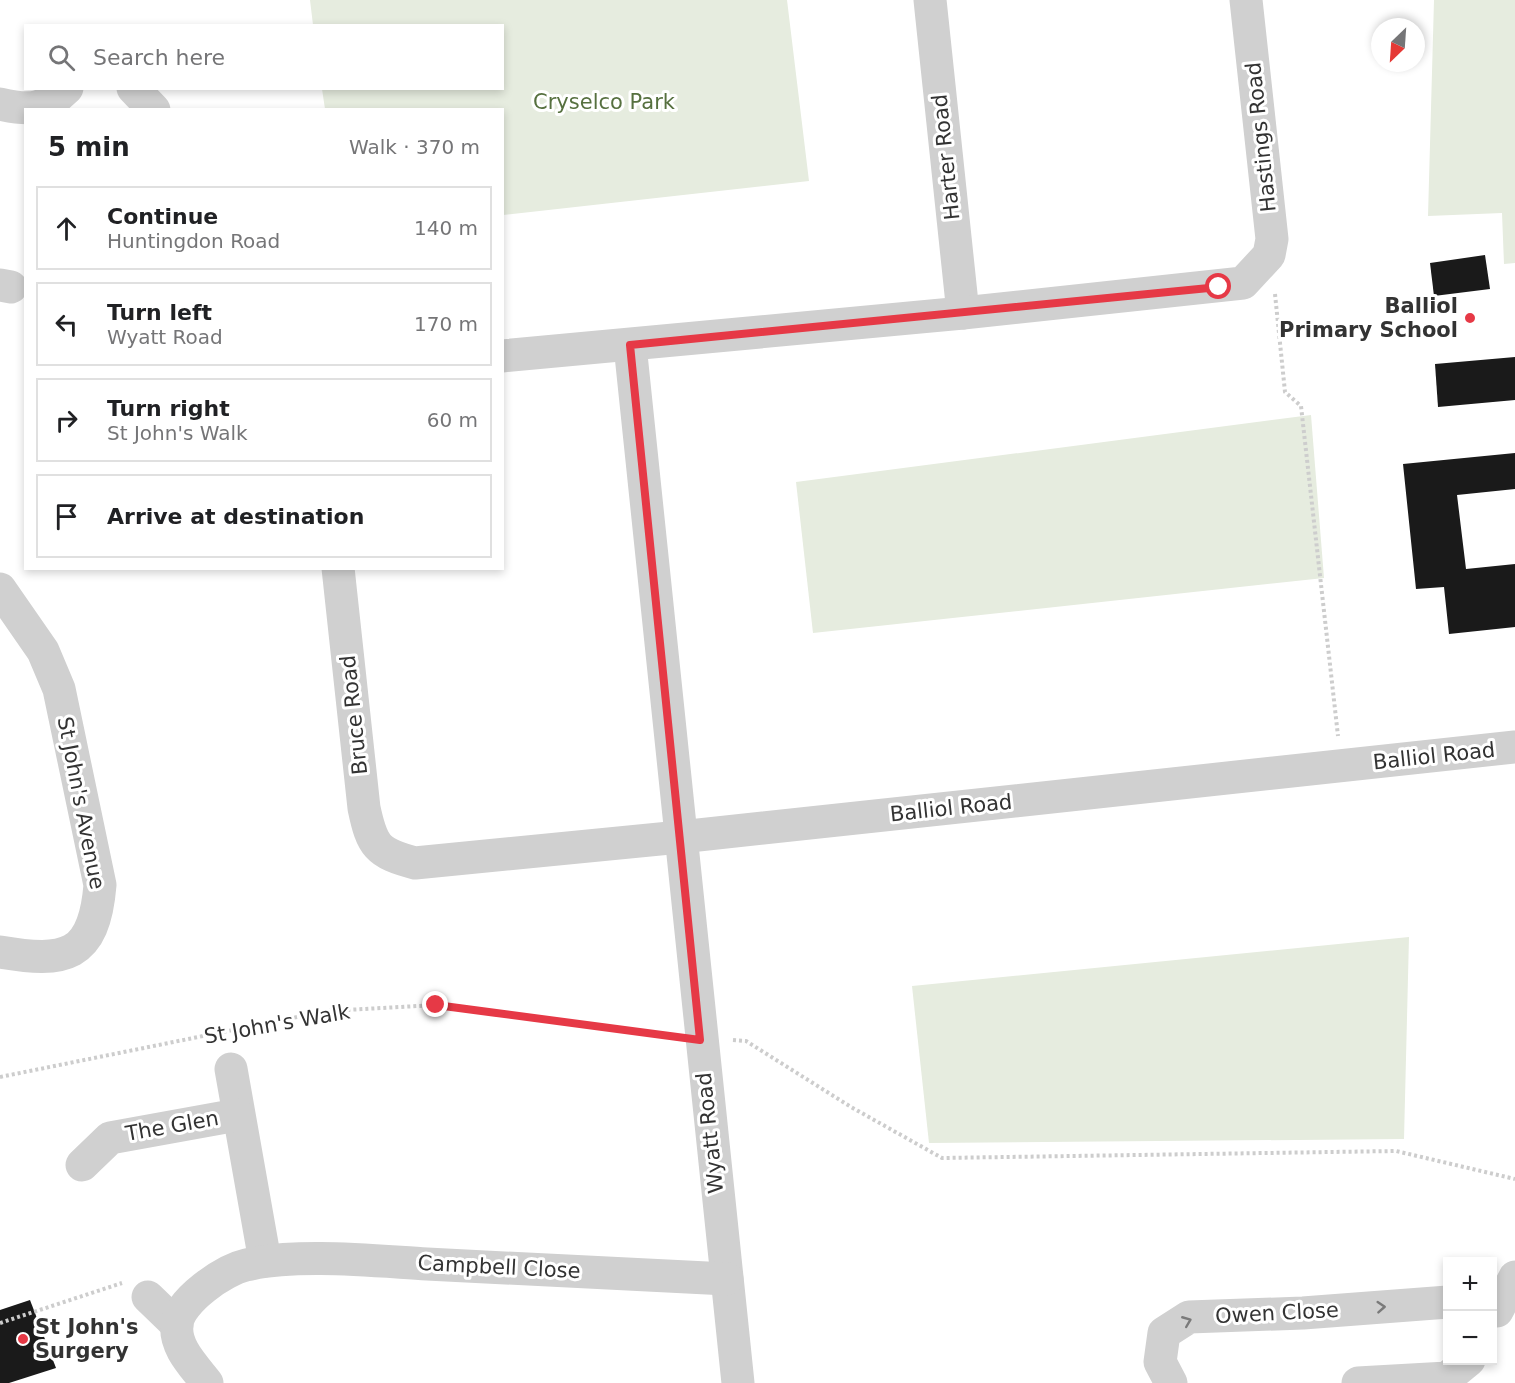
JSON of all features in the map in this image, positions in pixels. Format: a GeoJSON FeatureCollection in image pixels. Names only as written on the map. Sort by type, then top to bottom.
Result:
{"type":"FeatureCollection","features":[{"type":"Feature","properties":{"kind":"street","name":"Harter Road"},"geometry":{"type":"LineString","coordinates":[[930,0],[963,313]]}},
{"type":"Feature","properties":{"kind":"street","name":"Hastings Road"},"geometry":{"type":"LineString","coordinates":[[1246,0],[1272,239],[1269,255],[1258,269]]}},
{"type":"Feature","properties":{"kind":"street"},"geometry":{"type":"LineString","coordinates":[[26,108],[51,104],[65,90]]}},
{"type":"Feature","properties":{"kind":"street"},"geometry":{"type":"LineString","coordinates":[[135,90],[152,108]]}},
{"type":"Feature","properties":{"kind":"street"},"geometry":{"type":"LineString","coordinates":[[0,104],[24,108]]}},
{"type":"Feature","properties":{"kind":"street"},"geometry":{"type":"LineString","coordinates":[[504,356],[1219,287],[1243,283],[1258,269]]}},
{"type":"Feature","properties":{"kind":"street","name":"Wyatt Road"},"geometry":{"type":"LineString","coordinates":[[630,345],[700,1040],[738,1383]]}},
{"type":"Feature","properties":{"kind":"street","name":"Bruce Road"},"geometry":{"type":"LineString","coordinates":[[338,570],[364,808],[370,835],[387,855]]}},
{"type":"Feature","properties":{"kind":"street","name":"St John's Avenue"},"geometry":{"type":"LineString","coordinates":[[0,589],[43,651],[59,689],[100,885],[98,915],[84,939],[64,955],[38,958],[0,952]]}},
{"type":"Feature","properties":{"kind":"street","name":"Balliol Road"},"geometry":{"type":"LineString","coordinates":[[387,855],[415,863],[680,837],[1515,747]]}},
{"type":"Feature","properties":{"kind":"street","name":"The Glen"},"geometry":{"type":"LineString","coordinates":[[231,1069],[237,1114],[268,1261]]}},
{"type":"Feature","properties":{"kind":"street","name":"The Glen"},"geometry":{"type":"LineString","coordinates":[[82,1165],[110,1138],[237,1114]]}},
{"type":"Feature","properties":{"kind":"street","name":"Campbell Close"},"geometry":{"type":"LineString","coordinates":[[268,1261],[360,1260],[727,1279]]}},
{"type":"Feature","properties":{"kind":"street"},"geometry":{"type":"LineString","coordinates":[[207,1383],[179,1345],[177,1325],[181,1309],[219,1276],[244,1266],[268,1261]]}},
{"type":"Feature","properties":{"kind":"street"},"geometry":{"type":"LineString","coordinates":[[1496,1311],[1515,1277]]}},
{"type":"Feature","properties":{"kind":"street"},"geometry":{"type":"LineString","coordinates":[[148,1297],[177,1325]]}},
{"type":"Feature","properties":{"kind":"street","name":"Owen Close"},"geometry":{"type":"LineString","coordinates":[[1171,1383],[1160,1362],[1164,1333],[1190,1317],[1303,1313],[1443,1302]]}},
{"type":"Feature","properties":{"kind":"street"},"geometry":{"type":"LineString","coordinates":[[1358,1383],[1447,1378],[1463,1365]]}},
{"type":"Feature","properties":{"kind":"path"},"geometry":{"type":"LineString","coordinates":[[1258,269],[1274,283],[1285,392],[1301,406],[1341,766]]}},
{"type":"Feature","properties":{"kind":"path","name":"St John's Walk"},"geometry":{"type":"LineString","coordinates":[[0,1077],[327,1011],[436,1005],[700,1040],[746,1041],[851,1107],[942,1158],[1396,1151],[1515,1179]]}},
{"type":"Feature","properties":{"kind":"path"},"geometry":{"type":"LineString","coordinates":[[0,1323],[129,1281],[148,1297]]}},
{"type":"Feature","properties":{"kind":"green space","name":"Cryselco Park"},"geometry":{"type":"Polygon","coordinates":[[[310,0],[787,0],[809,181],[504,215],[504,108],[325,108],[322,90],[504,90],[504,24],[313,24],[310,0]]]}},
{"type":"Feature","properties":{"kind":"green space"},"geometry":{"type":"Polygon","coordinates":[[[1434,0],[1515,0],[1515,263],[1504,264],[1502,213],[1428,216],[1434,0]]]}},
{"type":"Feature","properties":{"kind":"green space"},"geometry":{"type":"Polygon","coordinates":[[[1311,415],[1324,578],[813,633],[796,482],[1311,415]]]}},
{"type":"Feature","properties":{"kind":"green space"},"geometry":{"type":"Polygon","coordinates":[[[1409,937],[1404,1139],[929,1143],[912,986],[1409,937]]]}},
{"type":"Feature","properties":{"kind":"building"},"geometry":{"type":"Polygon","coordinates":[[[1485,255],[1490,289],[1434,296],[1430,263],[1485,255]]]}},
{"type":"Feature","properties":{"kind":"building"},"geometry":{"type":"Polygon","coordinates":[[[1515,357],[1515,400],[1438,407],[1435,364],[1515,357]]]}},
{"type":"Feature","properties":{"kind":"building"},"geometry":{"type":"Polygon","coordinates":[[[1515,453],[1515,489],[1457,495],[1466,569],[1515,564],[1515,627],[1449,634],[1444,587],[1416,589],[1403,464],[1515,453]]]}},
{"type":"Feature","properties":{"kind":"building","name":"St John's Surgery"},"geometry":{"type":"Polygon","coordinates":[[[30,1300],[56,1368],[9,1383],[0,1383],[0,1310],[30,1300]]]}},
{"type":"Feature","properties":{"kind":"place","name":"Balliol Primary School"},"geometry":{"type":"Point","coordinates":[1470,318]}},
{"type":"Feature","properties":{"kind":"place","name":"St John's Surgery"},"geometry":{"type":"Point","coordinates":[23,1339]}},
{"type":"Feature","properties":{"kind":"route"},"geometry":{"type":"LineString","coordinates":[[436,1005],[700,1040],[630,345],[1219,287]]}}]}
